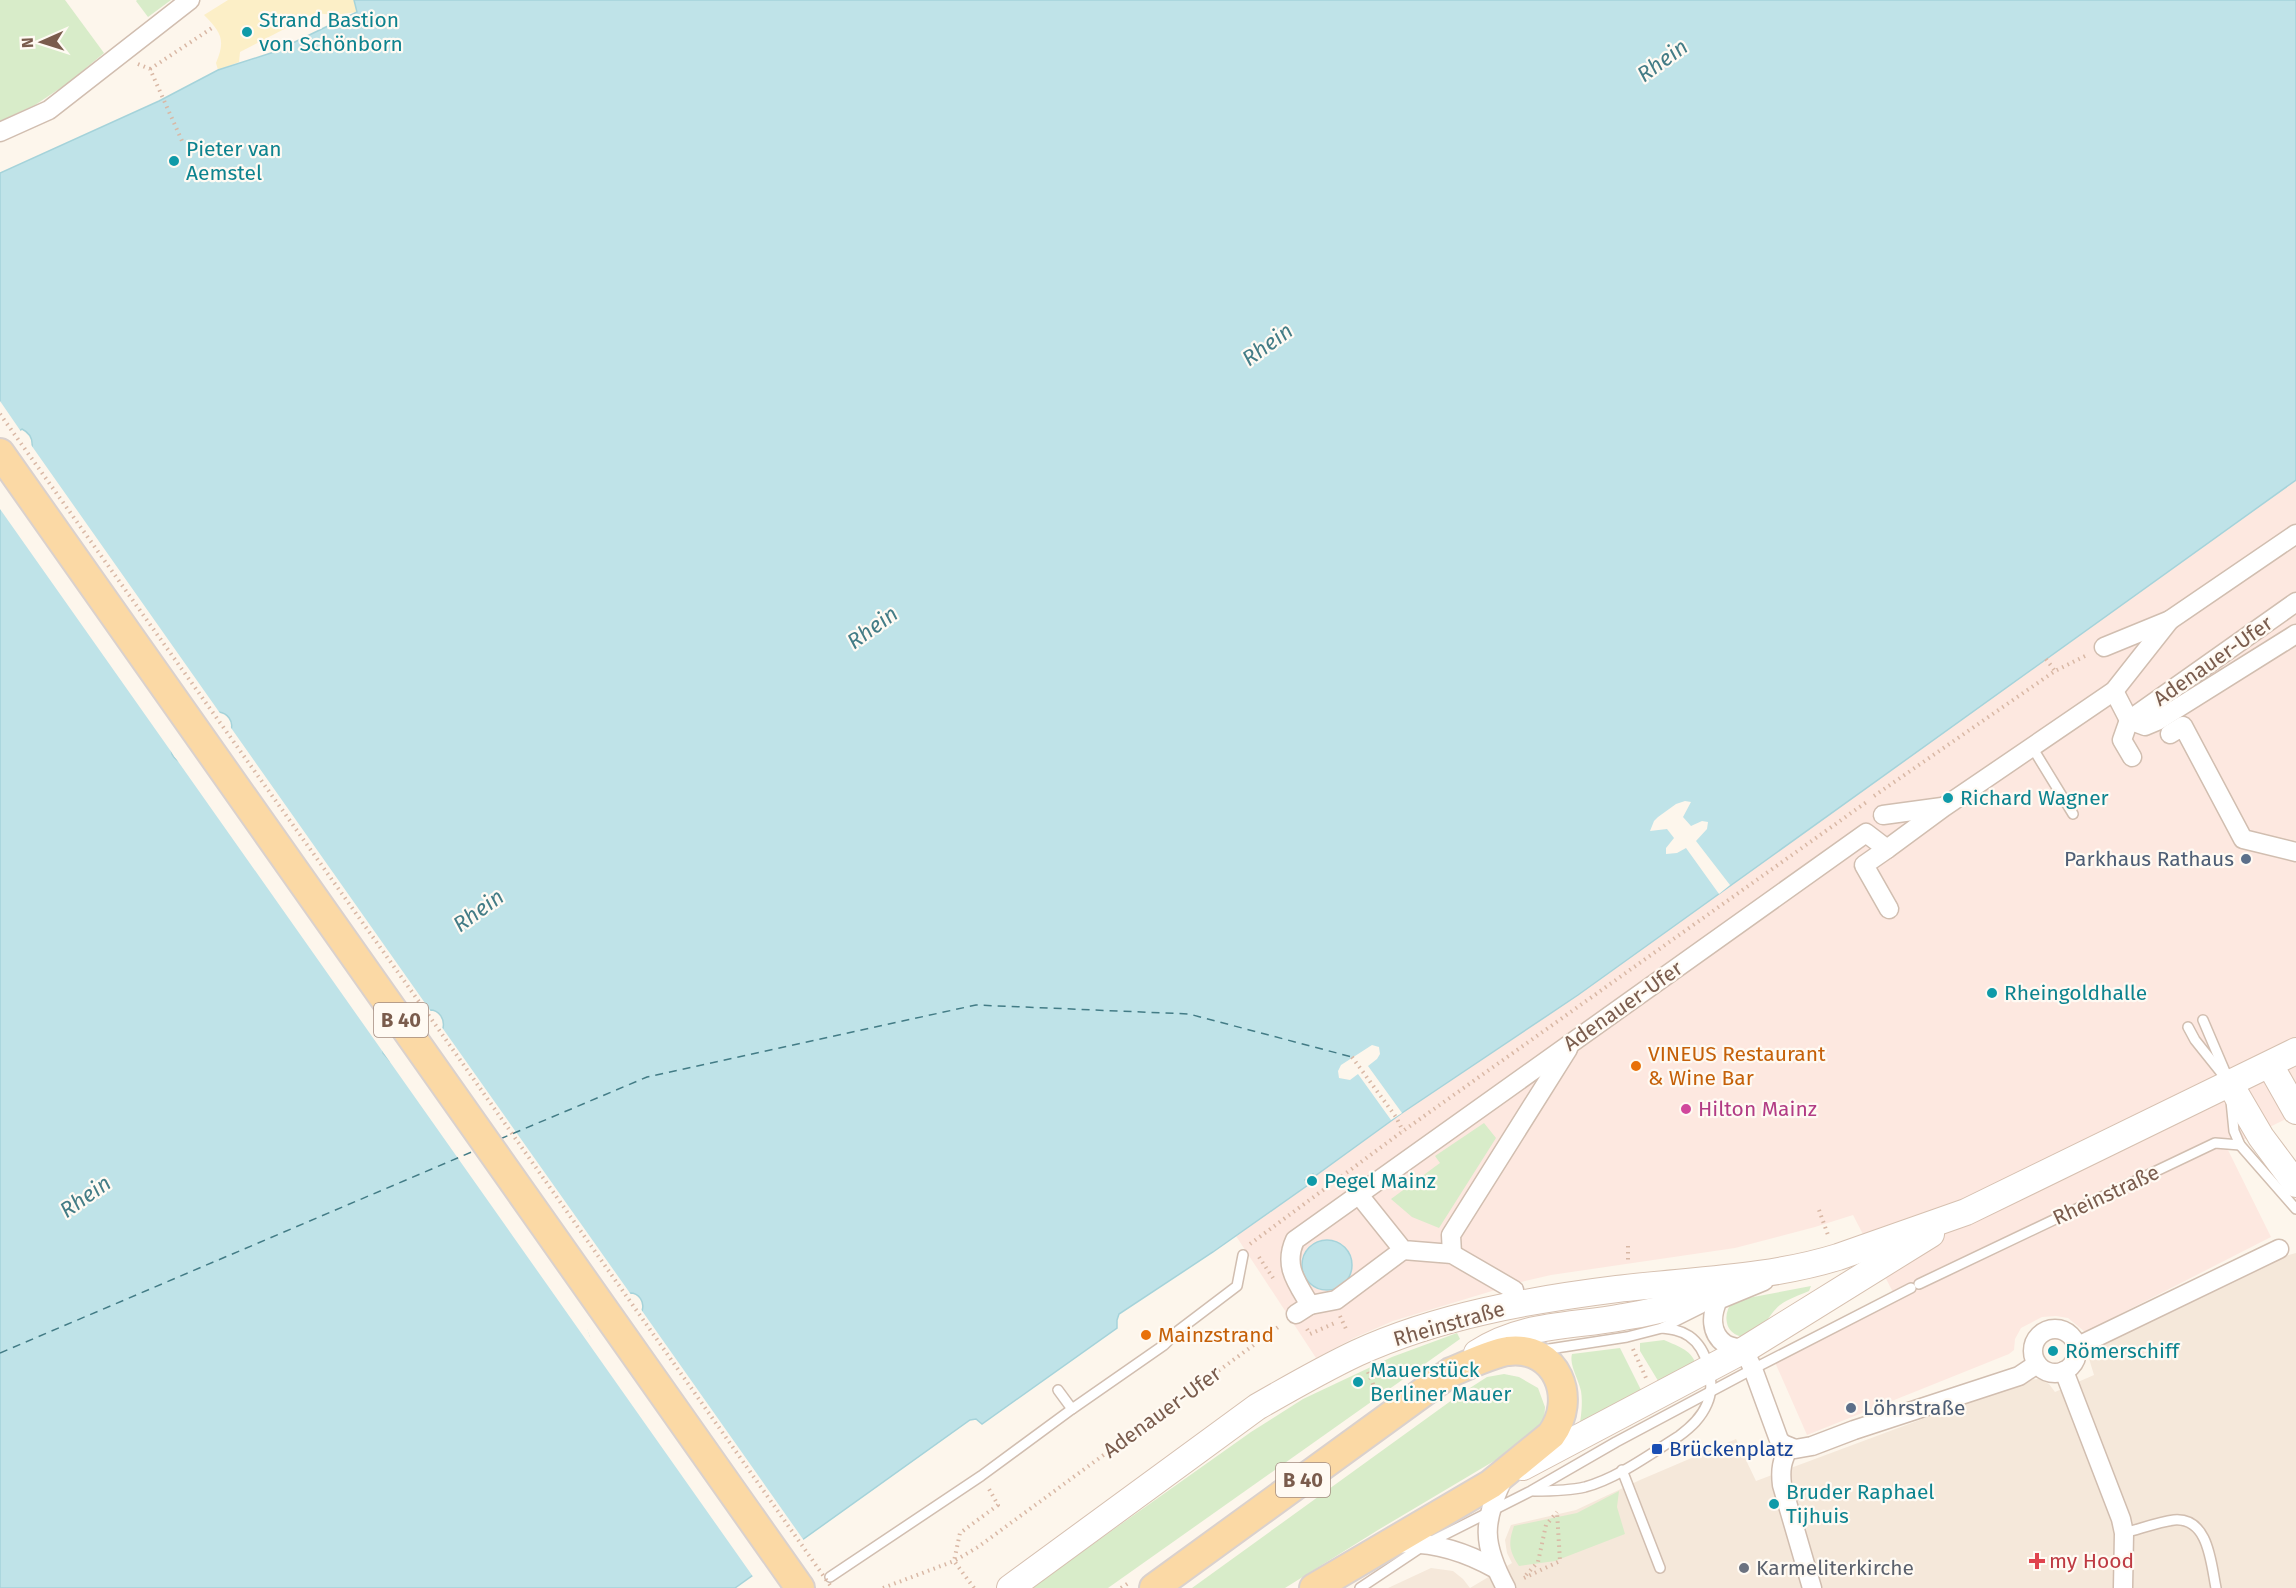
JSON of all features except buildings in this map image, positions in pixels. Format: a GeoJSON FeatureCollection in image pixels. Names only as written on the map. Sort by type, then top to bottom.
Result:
{"type":"FeatureCollection","features":[{"type":"Feature","properties":{"kind":"main road","name":"B 40"},"geometry":{"type":"LineString","coordinates":[[0,453],[800,1588]]}},
{"type":"Feature","properties":{"kind":"main road","name":"Rheinstraße"},"geometry":{"type":"LineString","coordinates":[[1010,1588],[1257,1407],[1359,1352],[1432,1326],[1524,1303],[1617,1289],[1739,1276],[1817,1263],[1966,1212],[2296,1051]]}},
{"type":"Feature","properties":{"kind":"main road"},"geometry":{"type":"LineString","coordinates":[[2270,1065],[2296,1111]]}},
{"type":"Feature","properties":{"kind":"main road"},"geometry":{"type":"LineString","coordinates":[[2230,1084],[2261,1137],[2296,1184]]}},
{"type":"Feature","properties":{"kind":"main road","name":"Rheinstraße"},"geometry":{"type":"LineString","coordinates":[[1318,1587],[1385,1545],[1748,1360],[1966,1212]]}},
{"type":"Feature","properties":{"kind":"main road"},"geometry":{"type":"LineString","coordinates":[[1451,1372],[1486,1347],[1512,1335],[1544,1327],[1621,1318],[1664,1308],[1686,1302],[1739,1276]]}},
{"type":"Feature","properties":{"kind":"main road","name":"Rheinstraße"},"geometry":{"type":"LineString","coordinates":[[1154,1588],[1451,1372],[1496,1354],[1521,1351],[1541,1359],[1557,1374],[1564,1395],[1562,1416],[1551,1435],[1495,1490]]}},
{"type":"Feature","properties":{"kind":"street"},"geometry":{"type":"LineString","coordinates":[[0,132],[49,110],[190,0]]}},
{"type":"Feature","properties":{"kind":"street","name":"Adenauer-Ufer"},"geometry":{"type":"LineString","coordinates":[[2104,647],[2170,620],[2296,534]]}},
{"type":"Feature","properties":{"kind":"street","name":"Adenauer-Ufer"},"geometry":{"type":"LineString","coordinates":[[2129,720],[2296,602]]}},
{"type":"Feature","properties":{"kind":"street","name":"Adenauer-Ufer"},"geometry":{"type":"LineString","coordinates":[[1889,909],[1864,865],[1944,807],[2114,691],[2170,620]]}},
{"type":"Feature","properties":{"kind":"street","name":"Adenauer-Ufer"},"geometry":{"type":"LineString","coordinates":[[2114,691],[2129,720],[2145,726],[2157,721],[2296,634]]}},
{"type":"Feature","properties":{"kind":"street"},"geometry":{"type":"LineString","coordinates":[[2129,720],[2122,740],[2132,757]]}},
{"type":"Feature","properties":{"kind":"street"},"geometry":{"type":"LineString","coordinates":[[2170,734],[2183,726],[2243,839],[2296,852]]}},
{"type":"Feature","properties":{"kind":"street","name":"Adenauer-Ufer"},"geometry":{"type":"LineString","coordinates":[[1883,815],[1944,807]]}},
{"type":"Feature","properties":{"kind":"street","name":"Adenauer-Ufer"},"geometry":{"type":"LineString","coordinates":[[1303,1310],[1290,1271],[1290,1250],[1295,1240],[1866,833],[1887,849]]}},
{"type":"Feature","properties":{"kind":"street"},"geometry":{"type":"LineString","coordinates":[[1452,1245],[1572,1042]]}},
{"type":"Feature","properties":{"kind":"street"},"geometry":{"type":"LineString","coordinates":[[1359,1195],[1403,1250]]}},
{"type":"Feature","properties":{"kind":"street"},"geometry":{"type":"LineString","coordinates":[[1303,1310],[1336,1300],[1403,1250],[1452,1245],[1514,1290]]}},
{"type":"Feature","properties":{"kind":"street"},"geometry":{"type":"LineString","coordinates":[[2076,1347],[2279,1249]]}},
{"type":"Feature","properties":{"kind":"street","name":"Rheinstraße"},"geometry":{"type":"LineString","coordinates":[[1718,1300],[1742,1288],[1817,1263]]}},
{"type":"Feature","properties":{"kind":"street"},"geometry":{"type":"LineString","coordinates":[[1718,1300],[1713,1317],[1715,1331],[1725,1344],[1748,1360],[1775,1433],[1783,1444],[1795,1449],[1812,1446],[2019,1376],[2037,1364]]}},
{"type":"Feature","properties":{"kind":"street"},"geometry":{"type":"LineString","coordinates":[[2056,1329],[2070,1334],[2076,1347],[2074,1361],[2064,1371],[2049,1372],[2037,1364],[2033,1351],[2034,1344],[2042,1332],[2056,1329]]}},
{"type":"Feature","properties":{"kind":"street"},"geometry":{"type":"LineString","coordinates":[[2064,1371],[2116,1502],[2124,1533],[2123,1588]]}},
{"type":"Feature","properties":{"kind":"street"},"geometry":{"type":"LineString","coordinates":[[1789,1447],[1780,1470],[1782,1485],[1812,1588]]}},
{"type":"Feature","properties":{"kind":"street"},"geometry":{"type":"LineString","coordinates":[[1495,1490],[1487,1532],[1496,1569],[1506,1588]]}},
{"type":"Feature","properties":{"kind":"street"},"geometry":{"type":"LineString","coordinates":[[1385,1545],[1426,1544],[1465,1554],[1496,1569]]}},
{"type":"Feature","properties":{"kind":"lane"},"geometry":{"type":"LineString","coordinates":[[2032,747],[2073,814]]}},
{"type":"Feature","properties":{"kind":"lane"},"geometry":{"type":"LineString","coordinates":[[2204,1020],[2230,1084],[2234,1131],[2240,1145],[2296,1209]]}},
{"type":"Feature","properties":{"kind":"lane"},"geometry":{"type":"LineString","coordinates":[[2188,1027],[2201,1049],[2230,1084]]}},
{"type":"Feature","properties":{"kind":"lane","name":"Rheinstraße"},"geometry":{"type":"LineString","coordinates":[[1748,1360],[1915,1286],[2216,1143],[2240,1145]]}},
{"type":"Feature","properties":{"kind":"lane"},"geometry":{"type":"LineString","coordinates":[[830,1577],[981,1476],[1164,1345],[1179,1330],[1237,1286],[1243,1255]]}},
{"type":"Feature","properties":{"kind":"lane","name":"Rheinstraße"},"geometry":{"type":"LineString","coordinates":[[1521,1351],[1554,1349],[1627,1337],[1662,1328],[1718,1300]]}},
{"type":"Feature","properties":{"kind":"lane"},"geometry":{"type":"LineString","coordinates":[[1662,1328],[1677,1330],[1690,1337],[1702,1353],[1710,1381]]}},
{"type":"Feature","properties":{"kind":"lane","name":"Rheinstraße"},"geometry":{"type":"LineString","coordinates":[[1360,1588],[1426,1544],[1495,1490],[1553,1491],[1586,1487],[1622,1470],[1690,1428],[1701,1415],[1710,1381]]}},
{"type":"Feature","properties":{"kind":"lane","name":"Rheinstraße"},"geometry":{"type":"LineString","coordinates":[[1531,1491],[1616,1442],[1710,1381]]}},
{"type":"Feature","properties":{"kind":"lane"},"geometry":{"type":"LineString","coordinates":[[1058,1390],[1072,1409]]}},
{"type":"Feature","properties":{"kind":"lane"},"geometry":{"type":"LineString","coordinates":[[1622,1470],[1660,1568]]}},
{"type":"Feature","properties":{"kind":"lane"},"geometry":{"type":"LineString","coordinates":[[2124,1533],[2174,1520],[2188,1521],[2199,1529],[2206,1541],[2216,1588]]}},
{"type":"Feature","properties":{"kind":"path"},"geometry":{"type":"LineString","coordinates":[[150,69],[215,26]]}},
{"type":"Feature","properties":{"kind":"path"},"geometry":{"type":"LineString","coordinates":[[119,55],[150,69],[182,141]]}},
{"type":"Feature","properties":{"kind":"path"},"geometry":{"type":"LineString","coordinates":[[0,414],[418,1000],[832,1588]]}},
{"type":"Feature","properties":{"kind":"path"},"geometry":{"type":"LineString","coordinates":[[1250,1244],[1403,1131],[1843,818],[2055,671],[2104,647]]}},
{"type":"Feature","properties":{"kind":"path"},"geometry":{"type":"LineString","coordinates":[[2046,659],[2055,671]]}},
{"type":"Feature","properties":{"kind":"path"},"geometry":{"type":"LineString","coordinates":[[1352,1057],[1396,1117],[1403,1131]]}},
{"type":"Feature","properties":{"kind":"path"},"geometry":{"type":"LineString","coordinates":[[1819,1210],[1828,1235]]}},
{"type":"Feature","properties":{"kind":"path"},"geometry":{"type":"LineString","coordinates":[[1628,1246],[1628,1265]]}},
{"type":"Feature","properties":{"kind":"path","name":"Adenauer-Ufer"},"geometry":{"type":"LineString","coordinates":[[883,1588],[954,1561],[978,1547],[1303,1310]]}},
{"type":"Feature","properties":{"kind":"path"},"geometry":{"type":"LineString","coordinates":[[1630,1343],[1648,1382]]}},
{"type":"Feature","properties":{"kind":"path"},"geometry":{"type":"LineString","coordinates":[[1367,1369],[1382,1404]]}},
{"type":"Feature","properties":{"kind":"path"},"geometry":{"type":"LineString","coordinates":[[974,1588],[954,1561],[960,1533],[998,1505],[981,1476]]}},
{"type":"Feature","properties":{"kind":"path"},"geometry":{"type":"LineString","coordinates":[[1557,1512],[1560,1562],[1524,1578],[1538,1562],[1546,1525],[1557,1512]]}},
{"type":"Feature","properties":{"kind":"shaded area"},"geometry":{"type":"Polygon","coordinates":[[[2296,480],[2296,1114],[2227,1148],[2271,1237],[2085,1332],[2068,1318],[2042,1317],[2021,1328],[2015,1339],[2014,1350],[2009,1354],[1807,1435],[1774,1360],[1896,1298],[1853,1215],[1735,1248],[1551,1275],[1525,1281],[1393,1321],[1316,1358],[1236,1236],[1308,1185],[1304,1180],[1313,1173],[1315,1175],[1402,1113],[1578,995],[2296,480]]]}},
{"type":"Feature","properties":{"kind":"shaded area"},"geometry":{"type":"Polygon","coordinates":[[[2296,1253],[2296,1588],[1470,1588],[1512,1563],[1507,1553],[1505,1540],[1511,1525],[1576,1510],[1736,1439],[1756,1481],[2027,1380],[2039,1379],[2049,1384],[2055,1392],[2094,1375],[2087,1352],[2257,1264],[2296,1253]]]}},
{"type":"Feature","properties":{"kind":"shaded area"},"geometry":{"type":"Polygon","coordinates":[[[1431,1568],[1453,1571],[1470,1588],[1388,1588],[1431,1568]]]}},
{"type":"Feature","properties":{"kind":"green space"},"geometry":{"type":"Polygon","coordinates":[[[0,0],[65,0],[104,53],[68,83],[35,105],[0,121],[0,0]]]}},
{"type":"Feature","properties":{"kind":"green space"},"geometry":{"type":"Polygon","coordinates":[[[137,0],[171,0],[148,17],[137,0]]]}},
{"type":"Feature","properties":{"kind":"green space"},"geometry":{"type":"Polygon","coordinates":[[[1484,1123],[1496,1138],[1439,1228],[1412,1217],[1391,1199],[1440,1163],[1435,1156],[1484,1123]]]}},
{"type":"Feature","properties":{"kind":"green space"},"geometry":{"type":"Polygon","coordinates":[[[1811,1286],[1809,1291],[1790,1299],[1775,1309],[1752,1336],[1739,1336],[1728,1327],[1726,1320],[1732,1301],[1811,1286]]]}},
{"type":"Feature","properties":{"kind":"green space"},"geometry":{"type":"Polygon","coordinates":[[[1457,1333],[1460,1339],[1108,1588],[1031,1588],[1251,1432],[1303,1399],[1392,1357],[1457,1333]]]}},
{"type":"Feature","properties":{"kind":"green space"},"geometry":{"type":"Polygon","coordinates":[[[1664,1340],[1689,1353],[1697,1367],[1660,1384],[1640,1351],[1640,1343],[1664,1340]]]}},
{"type":"Feature","properties":{"kind":"green space"},"geometry":{"type":"Polygon","coordinates":[[[1620,1348],[1642,1392],[1579,1429],[1582,1396],[1572,1363],[1572,1354],[1620,1348]]]}},
{"type":"Feature","properties":{"kind":"green space"},"geometry":{"type":"Polygon","coordinates":[[[1504,1374],[1519,1377],[1538,1388],[1545,1407],[1544,1423],[1531,1439],[1285,1588],[1192,1588],[1459,1395],[1487,1377],[1504,1374]]]}},
{"type":"Feature","properties":{"kind":"green space"},"geometry":{"type":"Polygon","coordinates":[[[1619,1491],[1617,1507],[1625,1534],[1555,1561],[1519,1566],[1510,1547],[1514,1526],[1577,1513],[1619,1491]]]}},
{"type":"Feature","properties":{"kind":"sand","name":"Strand Bastion von Schönborn"},"geometry":{"type":"Polygon","coordinates":[[[228,0],[354,0],[357,12],[335,15],[315,13],[240,52],[239,62],[218,70],[216,63],[221,48],[220,37],[204,15],[228,0]]]}},
{"type":"Feature","properties":{"kind":"water","name":"Rhein"},"geometry":{"type":"Polygon","coordinates":[[[354,0],[2296,0],[2296,480],[1578,995],[1402,1113],[1315,1176],[1313,1174],[1305,1180],[1308,1185],[1119,1314],[1117,1328],[982,1424],[976,1419],[970,1420],[735,1588],[0,1588],[0,470],[32,447],[32,444],[29,434],[22,429],[0,443],[0,173],[159,101],[218,70],[274,52],[357,12],[354,0]],[[219,712],[172,745],[171,751],[175,759],[184,763],[231,730],[232,724],[229,718],[219,712]],[[430,1010],[383,1045],[383,1053],[390,1061],[396,1062],[443,1028],[442,1018],[439,1013],[430,1010]],[[630,1293],[585,1326],[591,1342],[596,1344],[642,1311],[642,1301],[639,1296],[630,1293]]]}},
{"type":"Feature","properties":{"kind":"water"},"geometry":{"type":"Polygon","coordinates":[[[1322,1240],[1332,1240],[1345,1247],[1352,1260],[1352,1270],[1345,1283],[1332,1290],[1322,1290],[1313,1286],[1306,1279],[1302,1270],[1302,1260],[1306,1251],[1313,1244],[1322,1240]]]}},
{"type":"Feature","properties":{"kind":"pier"},"geometry":{"type":"Polygon","coordinates":[[[0,401],[22,433],[0,446],[0,401]]]}},
{"type":"Feature","properties":{"kind":"pier"},"geometry":{"type":"Polygon","coordinates":[[[29,442],[222,716],[220,715],[174,747],[176,756],[183,760],[229,728],[229,725],[432,1013],[385,1047],[388,1055],[395,1059],[441,1026],[632,1296],[587,1328],[590,1337],[597,1341],[640,1308],[805,1542],[754,1578],[0,509],[0,466],[29,446],[29,442]]]}},
{"type":"Feature","properties":{"kind":"pier"},"geometry":{"type":"Polygon","coordinates":[[[1691,802],[1683,817],[1691,826],[1702,821],[1708,822],[1707,829],[1696,841],[1730,885],[1719,894],[1686,848],[1677,853],[1666,854],[1666,848],[1674,838],[1667,829],[1650,831],[1658,817],[1676,804],[1691,802]]]}},
{"type":"Feature","properties":{"kind":"pier"},"geometry":{"type":"Polygon","coordinates":[[[1372,1045],[1379,1047],[1380,1054],[1368,1066],[1402,1113],[1391,1120],[1358,1074],[1350,1080],[1339,1078],[1338,1071],[1341,1065],[1372,1045]]]}},
{"type":"Feature","properties":{"kind":"ferry route"},"geometry":{"type":"LineString","coordinates":[[500,1139],[647,1077],[976,1005],[1189,1014],[1352,1057]]}},
{"type":"Feature","properties":{"kind":"ferry route"},"geometry":{"type":"LineString","coordinates":[[0,1353],[474,1151]]}},
{"type":"Feature","properties":{"kind":"place","name":"Strand Bastion von Schönborn"},"geometry":{"type":"Point","coordinates":[247,32]}},
{"type":"Feature","properties":{"kind":"place","name":"Pieter van Aemstel"},"geometry":{"type":"Point","coordinates":[174,161]}},
{"type":"Feature","properties":{"kind":"place","name":"Richard Wagner"},"geometry":{"type":"Point","coordinates":[1948,798]}},
{"type":"Feature","properties":{"kind":"place","name":"Parkhaus Rathaus"},"geometry":{"type":"Point","coordinates":[2246,859]}},
{"type":"Feature","properties":{"kind":"place","name":"Rheingoldhalle"},"geometry":{"type":"Point","coordinates":[1992,993]}},
{"type":"Feature","properties":{"kind":"place","name":"VINEUS Restaurant & Wine Bar"},"geometry":{"type":"Point","coordinates":[1636,1066]}},
{"type":"Feature","properties":{"kind":"place","name":"Hilton Mainz"},"geometry":{"type":"Point","coordinates":[1686,1109]}},
{"type":"Feature","properties":{"kind":"place","name":"Pegel Mainz"},"geometry":{"type":"Point","coordinates":[1312,1181]}},
{"type":"Feature","properties":{"kind":"place","name":"Mainzstrand"},"geometry":{"type":"Point","coordinates":[1146,1335]}},
{"type":"Feature","properties":{"kind":"place","name":"Römerschiff"},"geometry":{"type":"Point","coordinates":[2053,1351]}},
{"type":"Feature","properties":{"kind":"place","name":"Mauerstück Berliner Mauer"},"geometry":{"type":"Point","coordinates":[1358,1382]}},
{"type":"Feature","properties":{"kind":"place","name":"Löhrstraße"},"geometry":{"type":"Point","coordinates":[1851,1408]}},
{"type":"Feature","properties":{"kind":"place","name":"Brückenplatz"},"geometry":{"type":"Point","coordinates":[1657,1449]}},
{"type":"Feature","properties":{"kind":"place","name":"Bruder Raphael Tijhuis"},"geometry":{"type":"Point","coordinates":[1774,1504]}},
{"type":"Feature","properties":{"kind":"place","name":"my Hood"},"geometry":{"type":"Point","coordinates":[2037,1561]}},
{"type":"Feature","properties":{"kind":"place","name":"Karmeliterkirche"},"geometry":{"type":"Point","coordinates":[1744,1568]}}]}
